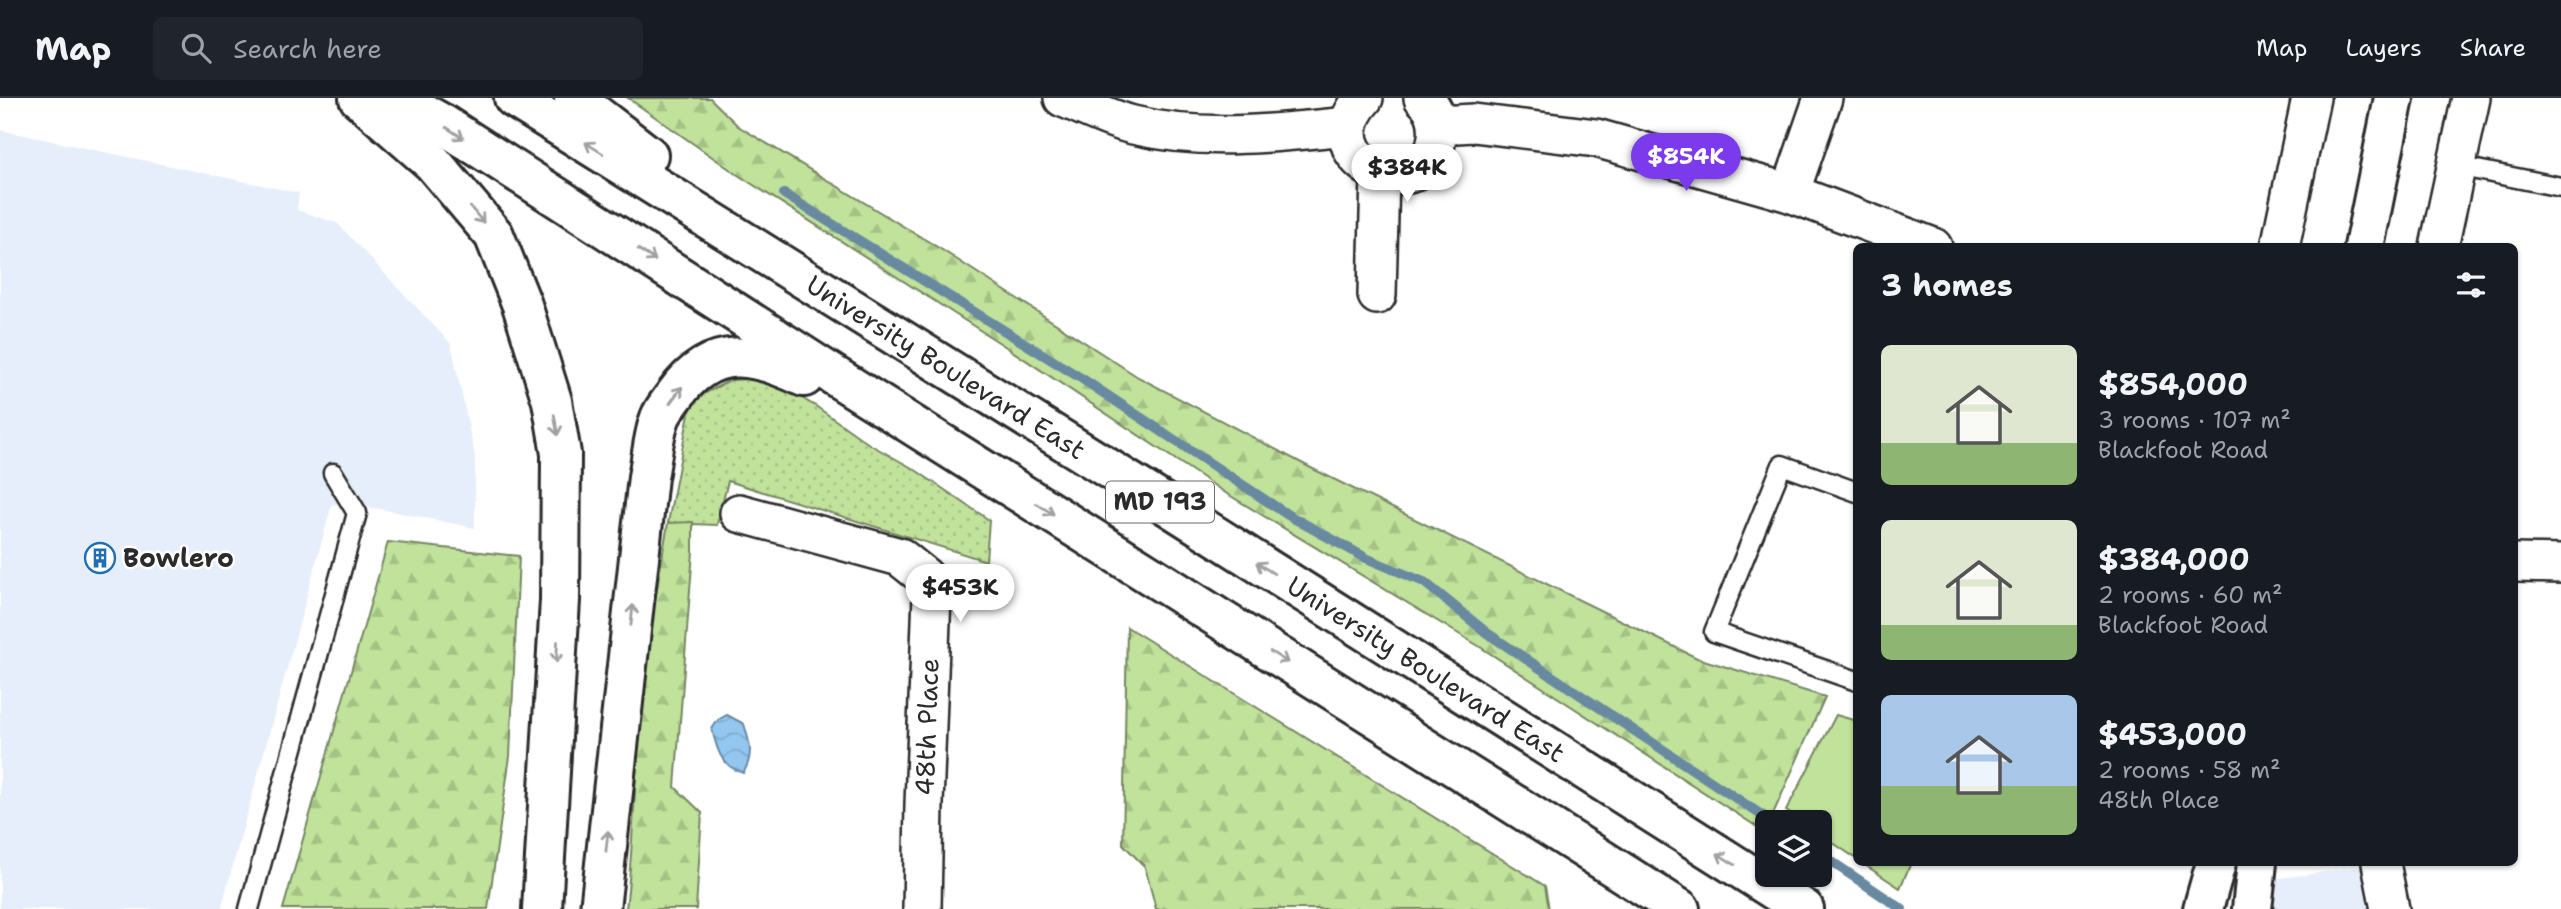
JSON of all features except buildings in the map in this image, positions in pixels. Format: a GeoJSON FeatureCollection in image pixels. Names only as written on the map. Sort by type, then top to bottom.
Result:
{"type":"FeatureCollection","features":[{"type":"Feature","properties":{"kind":"main road"},"geometry":{"type":"LineString","coordinates":[[359,98],[433,163],[494,235],[523,305],[552,401],[561,454],[560,600],[542,909]]}},
{"type":"Feature","properties":{"kind":"main road","name":"MD 193"},"geometry":{"type":"LineString","coordinates":[[397,98],[1680,909]]}},
{"type":"Feature","properties":{"kind":"main road","name":"University Boulevard East"},"geometry":{"type":"LineString","coordinates":[[514,98],[1804,909]]}},
{"type":"Feature","properties":{"kind":"main road"},"geometry":{"type":"LineString","coordinates":[[574,98],[842,303]]}},
{"type":"Feature","properties":{"kind":"main road"},"geometry":{"type":"LineString","coordinates":[[2365,243],[2394,98]]}},
{"type":"Feature","properties":{"kind":"main road"},"geometry":{"type":"LineString","coordinates":[[600,909],[648,477],[660,416],[688,377],[720,360],[751,356],[776,363],[1012,488]]}},
{"type":"Feature","properties":{"kind":"main road"},"geometry":{"type":"LineString","coordinates":[[2203,909],[2215,866]]}},
{"type":"Feature","properties":{"kind":"main road"},"geometry":{"type":"LineString","coordinates":[[2252,909],[2257,866]]}},
{"type":"Feature","properties":{"kind":"street"},"geometry":{"type":"LineString","coordinates":[[1063,98],[1133,125],[1204,134],[1266,134],[1356,112],[1350,143],[1361,163],[1380,175],[1403,176],[1423,166],[1436,148],[1431,112],[1474,123],[1596,138],[1790,193],[1922,243]]}},
{"type":"Feature","properties":{"kind":"street"},"geometry":{"type":"LineString","coordinates":[[1790,193],[1823,98]]}},
{"type":"Feature","properties":{"kind":"street"},"geometry":{"type":"LineString","coordinates":[[2281,243],[2311,98]]}},
{"type":"Feature","properties":{"kind":"street"},"geometry":{"type":"LineString","coordinates":[[2441,243],[2471,98]]}},
{"type":"Feature","properties":{"kind":"street"},"geometry":{"type":"LineString","coordinates":[[1377,295],[1380,175]]}},
{"type":"Feature","properties":{"kind":"street","name":"48th Place"},"geometry":{"type":"LineString","coordinates":[[739,513],[900,557],[925,577],[932,596],[923,804],[922,909]]}},
{"type":"Feature","properties":{"kind":"street"},"geometry":{"type":"LineString","coordinates":[[2518,563],[2561,564]]}},
{"type":"Feature","properties":{"kind":"street"},"geometry":{"type":"LineString","coordinates":[[2382,866],[2390,909]]}},
{"type":"Feature","properties":{"kind":"lane"},"geometry":{"type":"LineString","coordinates":[[2457,166],[2561,187]]}},
{"type":"Feature","properties":{"kind":"lane"},"geometry":{"type":"LineString","coordinates":[[1853,491],[1782,465],[1714,632],[1853,680]]}},
{"type":"Feature","properties":{"kind":"lane"},"geometry":{"type":"LineString","coordinates":[[249,909],[357,513],[333,473]]}},
{"type":"Feature","properties":{"kind":"shaded area"},"geometry":{"type":"Polygon","coordinates":[[[0,130],[299,193],[297,210],[337,223],[451,344],[475,456],[475,528],[381,509],[332,504],[221,909],[0,909],[0,130]]]}},
{"type":"Feature","properties":{"kind":"shaded area"},"geometry":{"type":"Polygon","coordinates":[[[2362,867],[2369,909],[2271,909],[2274,879],[2362,867]]]}},
{"type":"Feature","properties":{"kind":"green space"},"geometry":{"type":"Polygon","coordinates":[[[628,98],[710,98],[738,126],[939,248],[1138,377],[1311,468],[1697,658],[1825,697],[1775,810],[1755,810],[1755,826],[1477,645],[1224,492],[1003,345],[738,175],[628,98]]]}},
{"type":"Feature","properties":{"kind":"green space"},"geometry":{"type":"Polygon","coordinates":[[[730,380],[774,382],[817,407],[869,444],[914,469],[989,520],[986,561],[728,481],[717,525],[668,523],[689,413],[698,397],[730,380]]]}},
{"type":"Feature","properties":{"kind":"green space"},"geometry":{"type":"Polygon","coordinates":[[[693,522],[675,787],[702,813],[696,909],[626,909],[644,681],[668,523],[693,522]]]}},
{"type":"Feature","properties":{"kind":"green space"},"geometry":{"type":"Polygon","coordinates":[[[388,542],[519,556],[510,756],[488,909],[283,909],[388,542]]]}},
{"type":"Feature","properties":{"kind":"green space"},"geometry":{"type":"Polygon","coordinates":[[[1127,627],[1545,886],[1549,909],[1156,909],[1145,867],[1123,844],[1127,627]]]}},
{"type":"Feature","properties":{"kind":"green space"},"geometry":{"type":"Polygon","coordinates":[[[1836,715],[1853,720],[1853,856],[1832,842],[1832,810],[1787,810],[1836,715]]]}},
{"type":"Feature","properties":{"kind":"green space"},"geometry":{"type":"Polygon","coordinates":[[[1867,866],[1910,866],[1900,888],[1867,866]]]}},
{"type":"Feature","properties":{"kind":"water"},"geometry":{"type":"Polygon","coordinates":[[[727,715],[744,724],[748,737],[750,755],[743,773],[725,762],[714,737],[712,729],[718,720],[727,715]]]}},
{"type":"Feature","properties":{"kind":"waterway"},"geometry":{"type":"LineString","coordinates":[[784,194],[1084,380],[1288,515],[1366,558],[1424,582],[1487,633],[1755,811]]}},
{"type":"Feature","properties":{"kind":"waterway"},"geometry":{"type":"LineString","coordinates":[[1832,862],[1902,909]]}},
{"type":"Feature","properties":{"kind":"place","name":"Bowlero"},"geometry":{"type":"Point","coordinates":[100,558]}}]}
